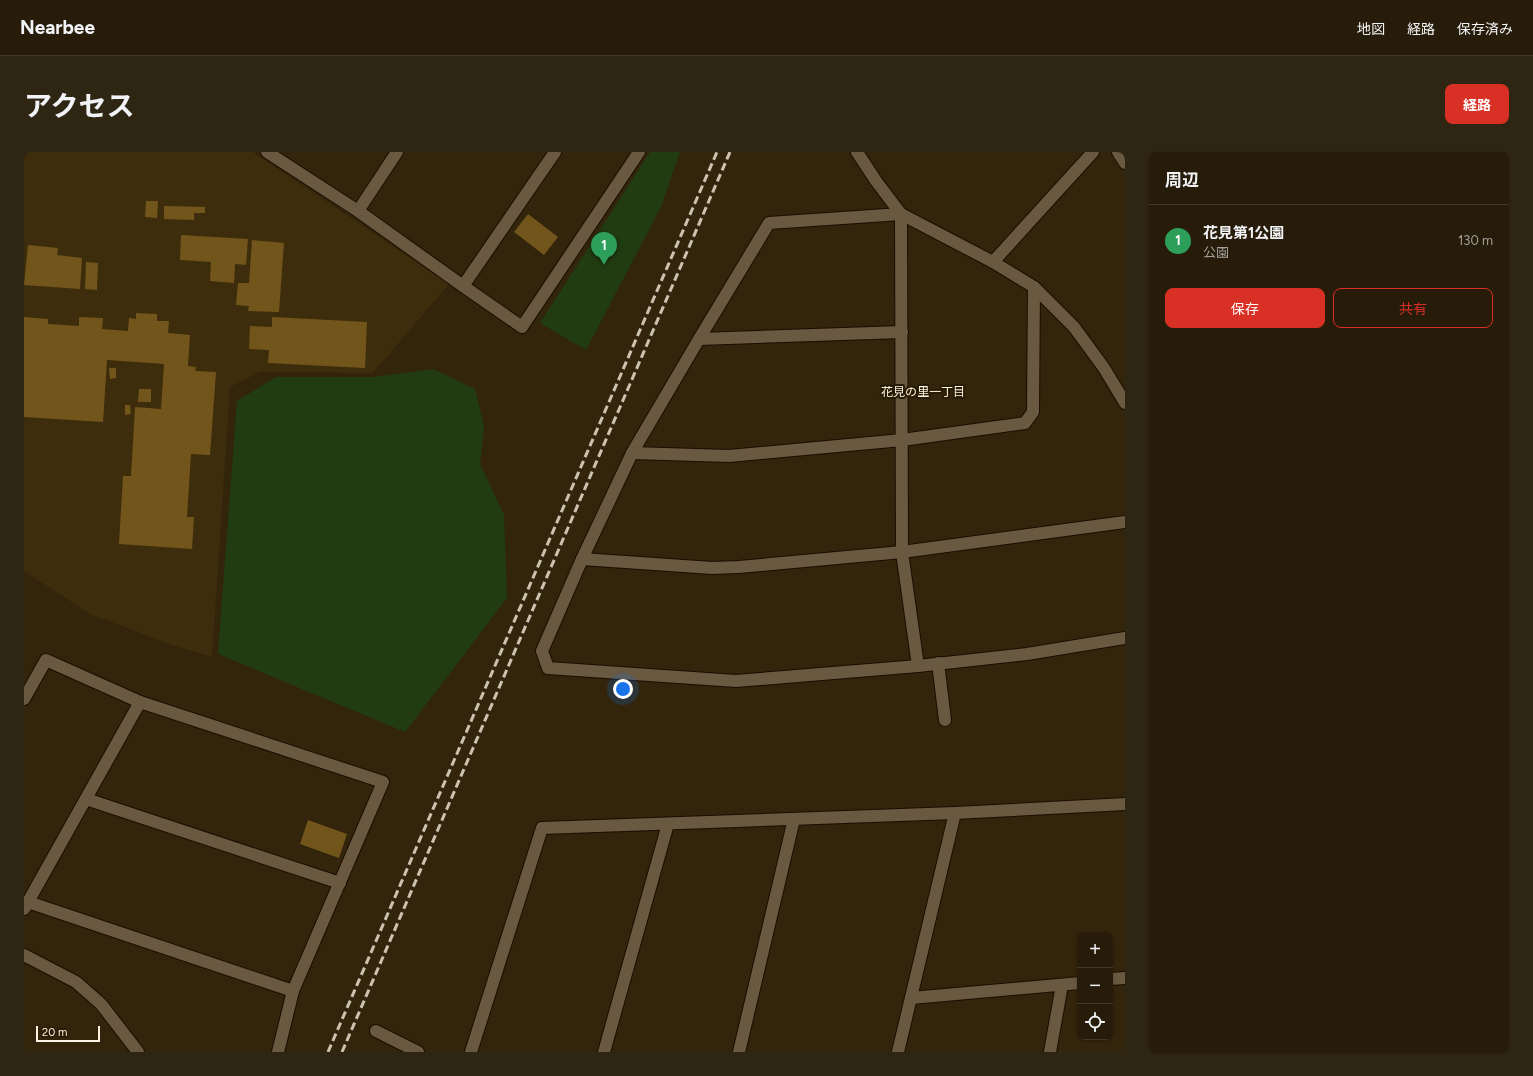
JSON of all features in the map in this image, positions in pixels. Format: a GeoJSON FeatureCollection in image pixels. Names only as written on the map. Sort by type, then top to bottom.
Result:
{"type":"FeatureCollection","features":[{"type":"Feature","properties":{"kind":"street"},"geometry":{"type":"LineString","coordinates":[[267,152],[358,211],[522,327],[639,152]]}},
{"type":"Feature","properties":{"kind":"street"},"geometry":{"type":"LineString","coordinates":[[358,211],[396,152]]}},
{"type":"Feature","properties":{"kind":"street"},"geometry":{"type":"LineString","coordinates":[[463,286],[555,152]]}},
{"type":"Feature","properties":{"kind":"street"},"geometry":{"type":"LineString","coordinates":[[857,152],[876,181],[901,214],[993,262],[1034,287],[1074,327],[1104,368],[1125,403]]}},
{"type":"Feature","properties":{"kind":"street"},"geometry":{"type":"LineString","coordinates":[[1118,152],[1125,163]]}},
{"type":"Feature","properties":{"kind":"street"},"geometry":{"type":"LineString","coordinates":[[993,262],[1090,153]]}},
{"type":"Feature","properties":{"kind":"street"},"geometry":{"type":"LineString","coordinates":[[901,214],[902,552],[918,666]]}},
{"type":"Feature","properties":{"kind":"street"},"geometry":{"type":"LineString","coordinates":[[901,214],[769,223],[632,453],[582,559],[542,651],[548,668],[736,681],[918,666],[1026,654],[1125,638]]}},
{"type":"Feature","properties":{"kind":"street"},"geometry":{"type":"LineString","coordinates":[[632,453],[729,456],[902,440],[1025,423],[1033,412],[1034,287]]}},
{"type":"Feature","properties":{"kind":"street"},"geometry":{"type":"LineString","coordinates":[[699,339],[902,332]]}},
{"type":"Feature","properties":{"kind":"street"},"geometry":{"type":"LineString","coordinates":[[582,559],[712,568],[739,567],[902,552],[1125,522]]}},
{"type":"Feature","properties":{"kind":"street"},"geometry":{"type":"LineString","coordinates":[[24,699],[46,660],[140,702],[383,782],[292,991],[278,1052]]}},
{"type":"Feature","properties":{"kind":"street"},"geometry":{"type":"LineString","coordinates":[[938,663],[944,720]]}},
{"type":"Feature","properties":{"kind":"street"},"geometry":{"type":"LineString","coordinates":[[140,702],[26,905],[292,991]]}},
{"type":"Feature","properties":{"kind":"street"},"geometry":{"type":"LineString","coordinates":[[86,799],[340,883]]}},
{"type":"Feature","properties":{"kind":"street"},"geometry":{"type":"LineString","coordinates":[[471,1052],[542,828],[794,819],[1125,804]]}},
{"type":"Feature","properties":{"kind":"street"},"geometry":{"type":"LineString","coordinates":[[898,1052],[955,812]]}},
{"type":"Feature","properties":{"kind":"street"},"geometry":{"type":"LineString","coordinates":[[739,1052],[794,819]]}},
{"type":"Feature","properties":{"kind":"street"},"geometry":{"type":"LineString","coordinates":[[604,1052],[668,824]]}},
{"type":"Feature","properties":{"kind":"street"},"geometry":{"type":"LineString","coordinates":[[24,955],[76,982],[100,1004],[138,1052]]}},
{"type":"Feature","properties":{"kind":"street"},"geometry":{"type":"LineString","coordinates":[[1113,979],[1125,978]]}},
{"type":"Feature","properties":{"kind":"street"},"geometry":{"type":"LineString","coordinates":[[911,998],[1077,983]]}},
{"type":"Feature","properties":{"kind":"street"},"geometry":{"type":"LineString","coordinates":[[1050,1052],[1062,985]]}},
{"type":"Feature","properties":{"kind":"street"},"geometry":{"type":"LineString","coordinates":[[376,1031],[418,1052]]}},
{"type":"Feature","properties":{"kind":"shaded area"},"geometry":{"type":"Polygon","coordinates":[[[24,152],[253,152],[449,284],[373,373],[260,372],[230,387],[212,657],[172,645],[90,614],[24,571],[24,152]]]}},
{"type":"Feature","properties":{"kind":"green space"},"geometry":{"type":"Polygon","coordinates":[[[650,152],[680,152],[661,207],[586,350],[540,323],[650,152]]]}},
{"type":"Feature","properties":{"kind":"green space"},"geometry":{"type":"Polygon","coordinates":[[[433,369],[475,389],[484,427],[480,464],[504,515],[507,598],[405,732],[218,654],[237,401],[276,377],[374,377],[433,369]]]}},
{"type":"Feature","properties":{"kind":"building"},"geometry":{"type":"Polygon","coordinates":[[[146,201],[158,201],[157,218],[145,217],[146,201]]]}},
{"type":"Feature","properties":{"kind":"building"},"geometry":{"type":"Polygon","coordinates":[[[164,206],[205,207],[205,213],[194,213],[194,220],[164,219],[164,206]]]}},
{"type":"Feature","properties":{"kind":"building"},"geometry":{"type":"Polygon","coordinates":[[[528,214],[558,237],[544,255],[514,232],[528,214]]]}},
{"type":"Feature","properties":{"kind":"building"},"geometry":{"type":"Polygon","coordinates":[[[181,235],[248,239],[246,265],[235,264],[234,283],[210,281],[211,262],[180,260],[181,235]]]}},
{"type":"Feature","properties":{"kind":"building"},"geometry":{"type":"Polygon","coordinates":[[[252,240],[284,243],[279,312],[248,311],[249,306],[236,305],[238,283],[249,283],[252,240]]]}},
{"type":"Feature","properties":{"kind":"building"},"geometry":{"type":"Polygon","coordinates":[[[28,245],[58,248],[57,255],[82,258],[80,289],[24,285],[28,245]]]}},
{"type":"Feature","properties":{"kind":"building"},"geometry":{"type":"Polygon","coordinates":[[[86,262],[98,263],[97,290],[85,289],[86,262]]]}},
{"type":"Feature","properties":{"kind":"building"},"geometry":{"type":"Polygon","coordinates":[[[136,313],[157,314],[157,321],[169,321],[168,333],[190,335],[188,366],[196,367],[195,371],[216,372],[210,455],[191,454],[187,517],[194,517],[192,549],[119,544],[123,476],[131,476],[135,407],[161,409],[164,364],[107,360],[103,422],[24,417],[24,317],[48,319],[48,324],[79,326],[79,317],[103,318],[102,329],[128,331],[129,318],[136,319],[136,313]]]}},
{"type":"Feature","properties":{"kind":"building"},"geometry":{"type":"Polygon","coordinates":[[[272,317],[367,322],[365,368],[268,363],[269,350],[249,349],[250,326],[272,327],[272,317]]]}},
{"type":"Feature","properties":{"kind":"building"},"geometry":{"type":"Polygon","coordinates":[[[109,368],[116,368],[116,378],[110,379],[109,368]]]}},
{"type":"Feature","properties":{"kind":"building"},"geometry":{"type":"Polygon","coordinates":[[[139,389],[151,389],[151,402],[138,402],[139,389]]]}},
{"type":"Feature","properties":{"kind":"building"},"geometry":{"type":"Polygon","coordinates":[[[125,405],[130,405],[131,414],[125,415],[125,405]]]}},
{"type":"Feature","properties":{"kind":"building"},"geometry":{"type":"Polygon","coordinates":[[[308,820],[347,834],[339,858],[300,844],[308,820]]]}},
{"type":"Feature","properties":{"kind":"railway"},"geometry":{"type":"LineString","coordinates":[[328,1052],[717,152]]}},
{"type":"Feature","properties":{"kind":"railway"},"geometry":{"type":"LineString","coordinates":[[342,1052],[730,152]]}},
{"type":"Feature","properties":{"kind":"place","name":"花見第1公園"},"geometry":{"type":"Point","coordinates":[604,265]}},
{"type":"Feature","properties":{"kind":"district","name":"花見の里一丁目"},"geometry":{"type":"Point","coordinates":[923,392]}}]}
